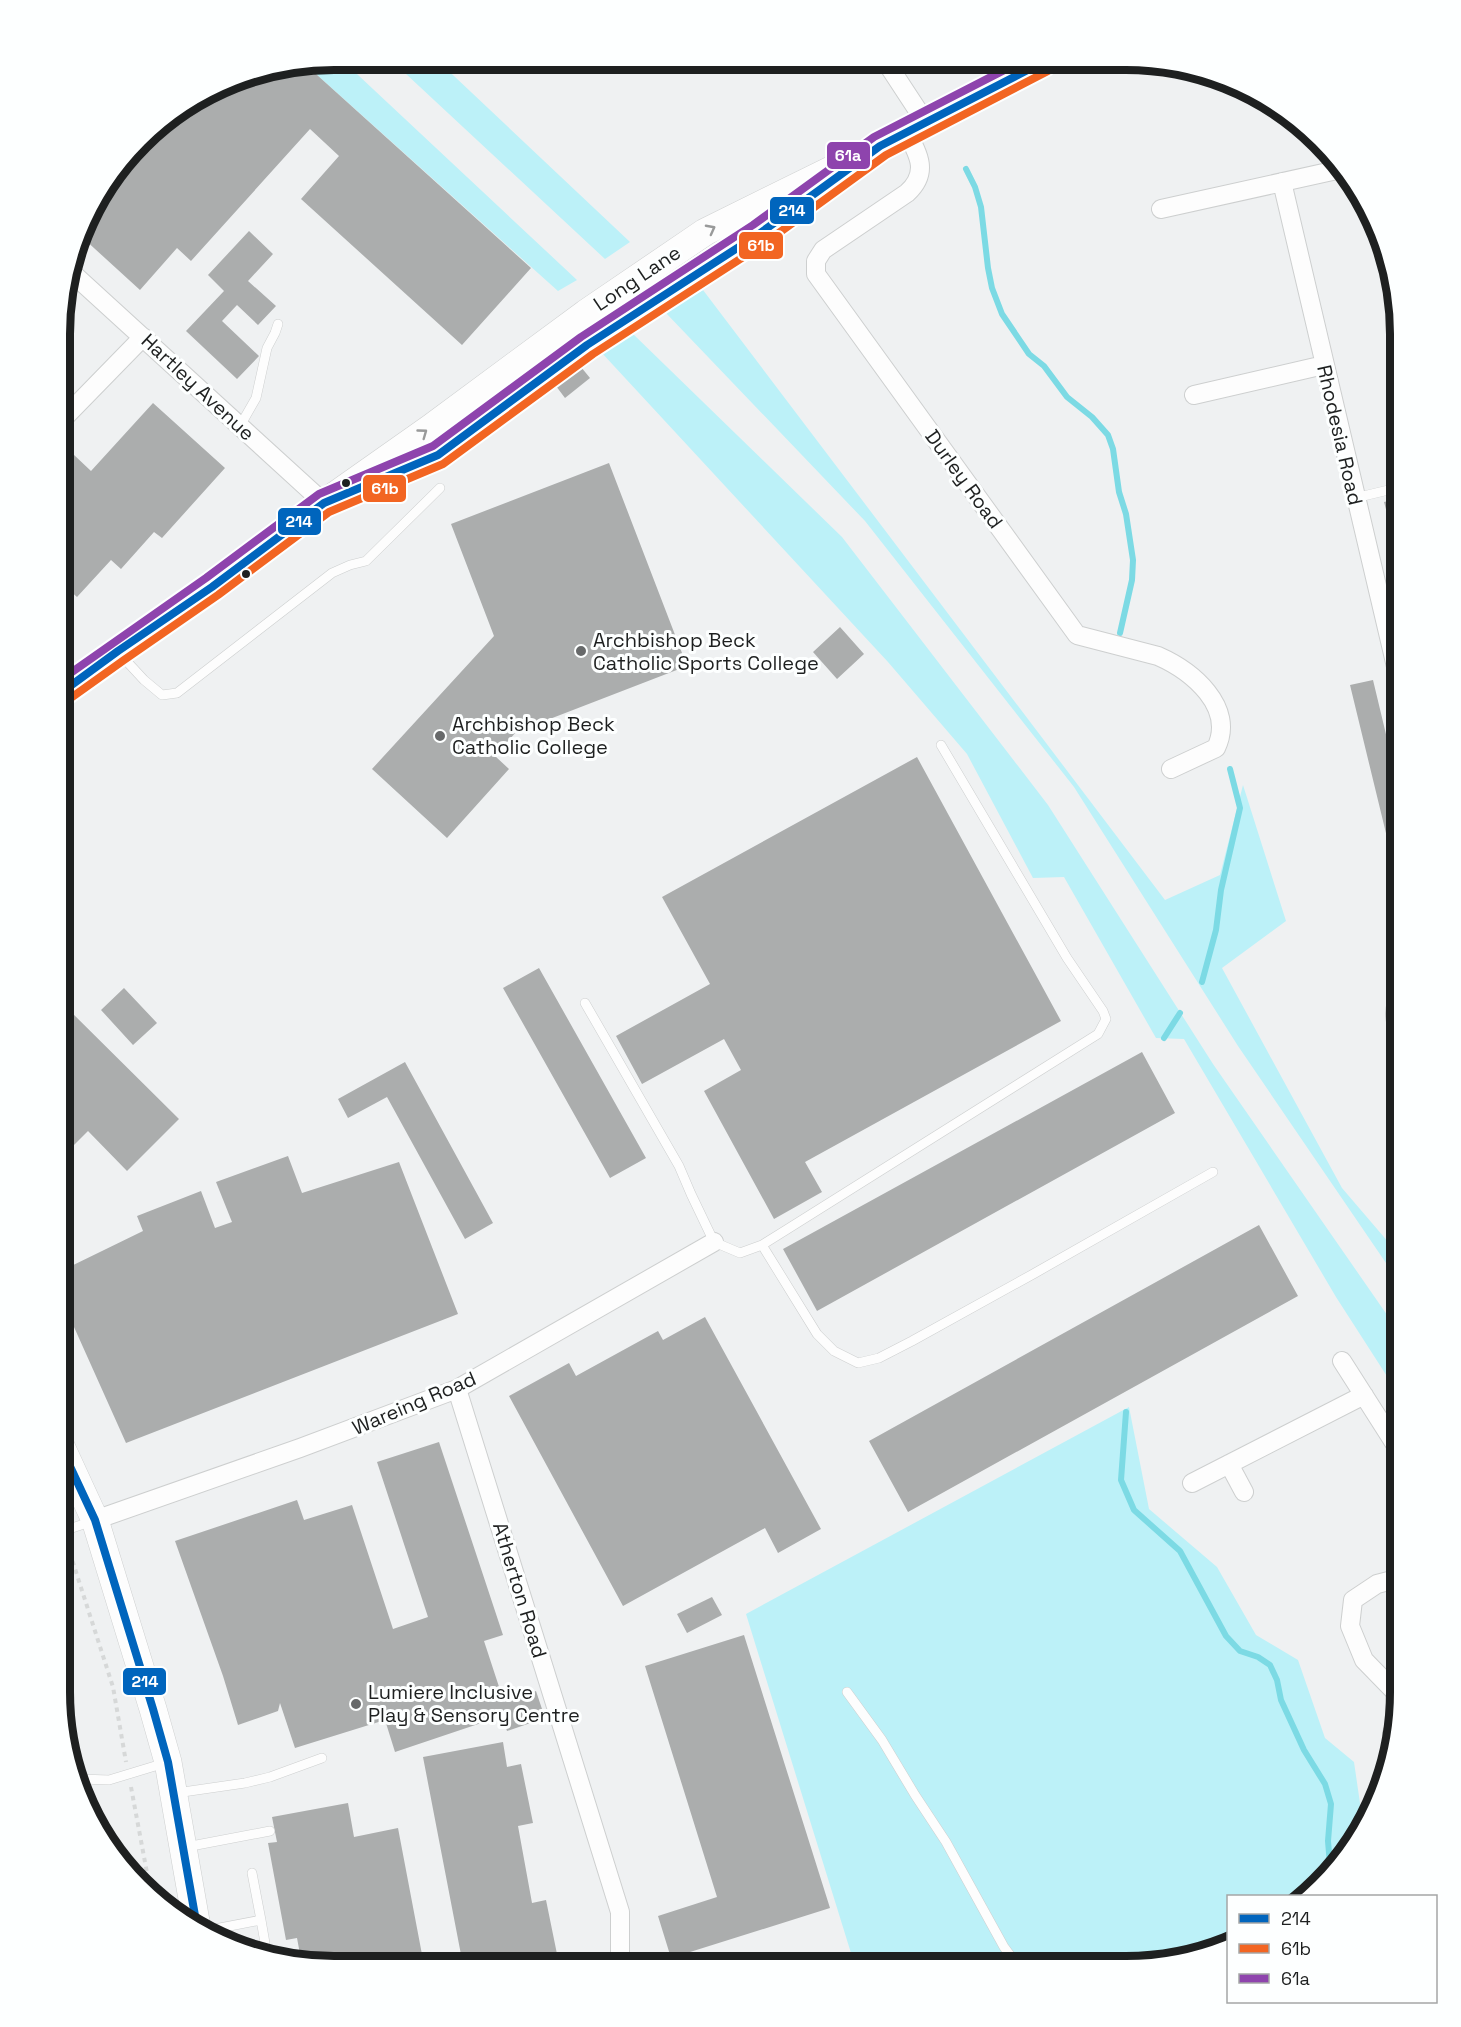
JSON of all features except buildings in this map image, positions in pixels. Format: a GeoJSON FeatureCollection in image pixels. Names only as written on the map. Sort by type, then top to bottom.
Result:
{"type":"FeatureCollection","features":[{"type":"Feature","properties":{"kind":"main road","name":"Long Lane"},"geometry":{"type":"LineString","coordinates":[[70,686],[212,587],[605,300],[705,232],[917,128],[1028,70]]}},
{"type":"Feature","properties":{"kind":"main road","name":"Long Lane"},"geometry":{"type":"LineString","coordinates":[[324,504],[438,455],[587,345],[759,234],[880,146]]}},
{"type":"Feature","properties":{"kind":"main road"},"geometry":{"type":"LineString","coordinates":[[70,1466],[95,1520],[168,1762],[195,1917]]}},
{"type":"Feature","properties":{"kind":"street"},"geometry":{"type":"LineString","coordinates":[[891,70],[900,83],[917,128]]}},
{"type":"Feature","properties":{"kind":"street"},"geometry":{"type":"LineString","coordinates":[[994,70],[1005,82]]}},
{"type":"Feature","properties":{"kind":"street","name":"Durley Road"},"geometry":{"type":"LineString","coordinates":[[917,128],[917,152],[921,166],[913,188],[823,250],[816,261],[816,274],[1077,635],[1148,653],[1170,662],[1193,677],[1212,699],[1222,723],[1222,733],[1216,748],[1171,769]]}},
{"type":"Feature","properties":{"kind":"street"},"geometry":{"type":"LineString","coordinates":[[1161,208],[1333,171]]}},
{"type":"Feature","properties":{"kind":"street","name":"Rhodesia Road"},"geometry":{"type":"LineString","coordinates":[[1282,182],[1390,643]]}},
{"type":"Feature","properties":{"kind":"street","name":"Hartley Avenue"},"geometry":{"type":"LineString","coordinates":[[77,277],[324,504]]}},
{"type":"Feature","properties":{"kind":"street"},"geometry":{"type":"LineString","coordinates":[[70,412],[143,337]]}},
{"type":"Feature","properties":{"kind":"street"},"geometry":{"type":"LineString","coordinates":[[1194,395],[1324,365]]}},
{"type":"Feature","properties":{"kind":"street","name":"Wareing Road"},"geometry":{"type":"LineString","coordinates":[[95,1520],[300,1448],[458,1389],[714,1242]]}},
{"type":"Feature","properties":{"kind":"street"},"geometry":{"type":"LineString","coordinates":[[1342,1361],[1390,1435]]}},
{"type":"Feature","properties":{"kind":"street","name":"Atherton Road"},"geometry":{"type":"LineString","coordinates":[[458,1389],[620,1912],[620,1956]]}},
{"type":"Feature","properties":{"kind":"street"},"geometry":{"type":"LineString","coordinates":[[1192,1483],[1365,1395]]}},
{"type":"Feature","properties":{"kind":"street"},"geometry":{"type":"LineString","coordinates":[[1229,1464],[1244,1492]]}},
{"type":"Feature","properties":{"kind":"street"},"geometry":{"type":"LineString","coordinates":[[1390,1581],[1377,1584],[1353,1600],[1350,1626],[1364,1660],[1390,1687]]}},
{"type":"Feature","properties":{"kind":"lane"},"geometry":{"type":"LineString","coordinates":[[240,426],[256,398],[267,348],[278,324]]}},
{"type":"Feature","properties":{"kind":"lane"},"geometry":{"type":"LineString","coordinates":[[118,651],[144,680],[162,695],[177,693],[332,573],[366,561],[440,488]]}},
{"type":"Feature","properties":{"kind":"lane"},"geometry":{"type":"LineString","coordinates":[[1355,498],[1390,490]]}},
{"type":"Feature","properties":{"kind":"lane"},"geometry":{"type":"LineString","coordinates":[[585,1003],[679,1166],[714,1242],[740,1253],[762,1245],[1098,1034],[1106,1019],[1103,1011],[1067,958],[941,745]]}},
{"type":"Feature","properties":{"kind":"lane"},"geometry":{"type":"LineString","coordinates":[[762,1245],[817,1334],[834,1351],[858,1363],[879,1358],[904,1345],[1026,1279],[1213,1172]]}},
{"type":"Feature","properties":{"kind":"lane"},"geometry":{"type":"LineString","coordinates":[[70,1529],[95,1520]]}},
{"type":"Feature","properties":{"kind":"lane"},"geometry":{"type":"LineString","coordinates":[[847,1692],[882,1740],[946,1842],[1011,1956]]}},
{"type":"Feature","properties":{"kind":"lane"},"geometry":{"type":"LineString","coordinates":[[174,1793],[270,1778],[322,1758]]}},
{"type":"Feature","properties":{"kind":"lane"},"geometry":{"type":"LineString","coordinates":[[86,1779],[109,1780],[168,1762]]}},
{"type":"Feature","properties":{"kind":"lane"},"geometry":{"type":"LineString","coordinates":[[183,1848],[270,1831]]}},
{"type":"Feature","properties":{"kind":"lane"},"geometry":{"type":"LineString","coordinates":[[252,1873],[265,1943]]}},
{"type":"Feature","properties":{"kind":"lane"},"geometry":{"type":"LineString","coordinates":[[217,1928],[261,1920]]}},
{"type":"Feature","properties":{"kind":"path"},"geometry":{"type":"LineString","coordinates":[[70,1556],[113,1687],[148,1879]]}},
{"type":"Feature","properties":{"kind":"shaded area"},"geometry":{"type":"Polygon","coordinates":[[[353,70],[577,280],[558,291],[313,71],[353,70]]]}},
{"type":"Feature","properties":{"kind":"shaded area"},"geometry":{"type":"Polygon","coordinates":[[[402,70],[448,70],[630,242],[605,259],[402,70]]]}},
{"type":"Feature","properties":{"kind":"shaded area"},"geometry":{"type":"Polygon","coordinates":[[[703,290],[1165,900],[1220,875],[1243,785],[1286,921],[1222,968],[1342,1188],[1390,1244],[1390,1269],[1238,1046],[1074,787],[865,521],[665,312],[703,290]]]}},
{"type":"Feature","properties":{"kind":"shaded area"},"geometry":{"type":"Polygon","coordinates":[[[631,332],[842,537],[1048,805],[1213,1064],[1390,1319],[1390,1381],[1336,1297],[1184,1039],[1156,1038],[1064,877],[1033,878],[967,754],[888,662],[601,352],[631,332]]]}},
{"type":"Feature","properties":{"kind":"shaded area"},"geometry":{"type":"Polygon","coordinates":[[[1129,1407],[1149,1509],[1217,1567],[1256,1635],[1298,1660],[1325,1738],[1354,1762],[1361,1810],[1355,1824],[1336,1853],[1301,1891],[1296,1895],[1227,1895],[1227,1936],[1195,1948],[1144,1956],[852,1956],[746,1614],[1129,1407]]]}},
{"type":"Feature","properties":{"kind":"waterway"},"geometry":{"type":"LineString","coordinates":[[966,169],[981,207],[988,268],[992,288],[1002,314],[1029,354],[1044,366],[1067,397],[1092,417],[1108,435],[1113,449],[1133,560],[1132,580],[1120,633]]}},
{"type":"Feature","properties":{"kind":"waterway"},"geometry":{"type":"LineString","coordinates":[[1202,982],[1216,930],[1221,890],[1240,808],[1230,769]]}},
{"type":"Feature","properties":{"kind":"waterway"},"geometry":{"type":"LineString","coordinates":[[1164,1038],[1180,1013]]}},
{"type":"Feature","properties":{"kind":"waterway"},"geometry":{"type":"LineString","coordinates":[[1126,1412],[1121,1480],[1134,1510],[1180,1551],[1226,1636],[1240,1651],[1258,1657],[1270,1665],[1277,1680],[1281,1700],[1304,1750],[1325,1784],[1331,1804],[1328,1841],[1330,1861]]}},
{"type":"Feature","properties":{"kind":"transit line","name":"61a"},"geometry":{"type":"LineString","coordinates":[[70,673],[206,578],[319,494],[433,446],[581,337],[753,225],[874,137],[1004,70]]}},
{"type":"Feature","properties":{"kind":"transit line","name":"214"},"geometry":{"type":"LineString","coordinates":[[70,686],[212,587],[324,503],[438,455],[587,345],[759,234],[880,146],[1027,70]]}},
{"type":"Feature","properties":{"kind":"transit line","name":"61b"},"geometry":{"type":"LineString","coordinates":[[70,699],[218,595],[329,512],[443,464],[593,354],[765,243],[886,155],[1048,71]]}},
{"type":"Feature","properties":{"kind":"transit line","name":"214"},"geometry":{"type":"LineString","coordinates":[[70,1466],[95,1520],[168,1762],[195,1917]]}},
{"type":"Feature","properties":{"kind":"place","name":"Archbishop Beck Catholic Sports College"},"geometry":{"type":"Point","coordinates":[581,651]}},
{"type":"Feature","properties":{"kind":"place","name":"Archbishop Beck Catholic College"},"geometry":{"type":"Point","coordinates":[440,736]}},
{"type":"Feature","properties":{"kind":"place","name":"Lumiere Inclusive Play & Sensory Centre"},"geometry":{"type":"Point","coordinates":[356,1704]}}]}
